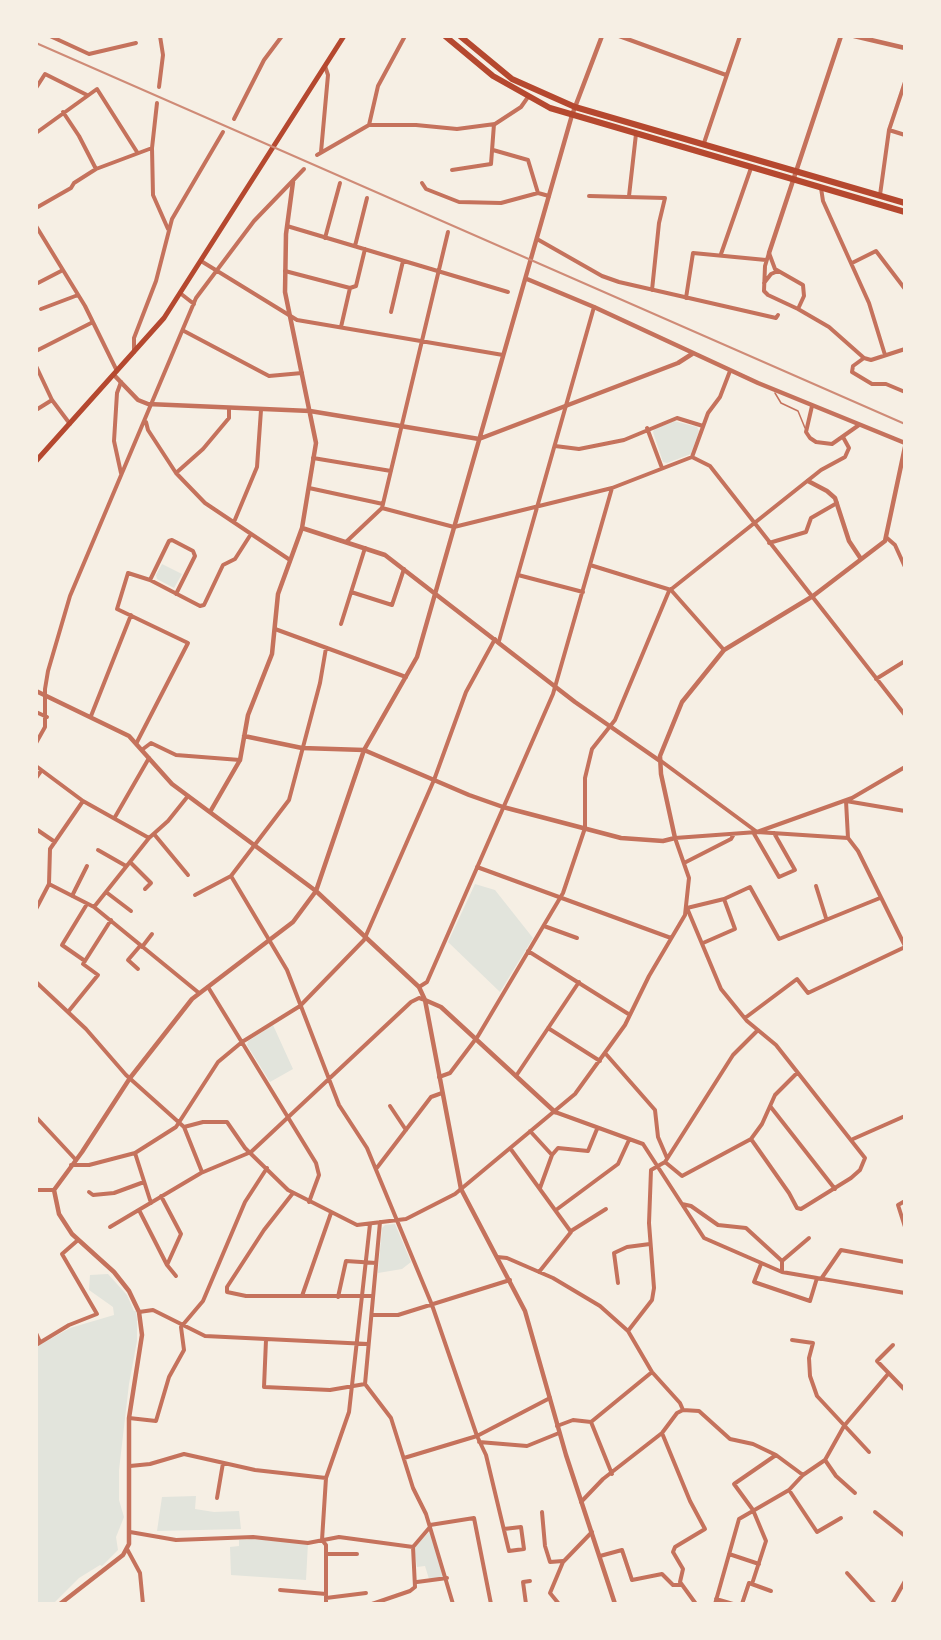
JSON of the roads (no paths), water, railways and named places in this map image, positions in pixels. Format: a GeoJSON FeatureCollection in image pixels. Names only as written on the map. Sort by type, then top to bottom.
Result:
{"type":"FeatureCollection","features":[{"type":"Feature","properties":{"kind":"highway"},"geometry":{"type":"LineString","coordinates":[[446,36],[493,76],[528,97],[572,115],[905,212]]}},
{"type":"Feature","properties":{"kind":"highway"},"geometry":{"type":"LineString","coordinates":[[462,37],[512,79],[575,107],[905,203]]}},
{"type":"Feature","properties":{"kind":"main road"},"geometry":{"type":"LineString","coordinates":[[36,461],[159,325],[344,36]]}},
{"type":"Feature","properties":{"kind":"street"},"geometry":{"type":"LineString","coordinates":[[50,36],[89,54],[136,44]]}},
{"type":"Feature","properties":{"kind":"street"},"geometry":{"type":"LineString","coordinates":[[159,87],[163,55],[160,36]]}},
{"type":"Feature","properties":{"kind":"street"},"geometry":{"type":"LineString","coordinates":[[234,119],[264,60],[282,36]]}},
{"type":"Feature","properties":{"kind":"street"},"geometry":{"type":"LineString","coordinates":[[369,125],[378,86],[405,36]]}},
{"type":"Feature","properties":{"kind":"street"},"geometry":{"type":"LineString","coordinates":[[60,1604],[123,1555],[127,1549],[130,1532],[129,1418],[142,1345],[139,1312],[121,1279],[78,1240],[59,1214],[54,1190],[130,1078],[199,993],[295,921],[316,891],[364,750],[417,657],[503,355],[527,279],[572,115],[602,36]]}},
{"type":"Feature","properties":{"kind":"street"},"geometry":{"type":"LineString","coordinates":[[619,36],[726,75]]}},
{"type":"Feature","properties":{"kind":"street"},"geometry":{"type":"LineString","coordinates":[[704,143],[740,36]]}},
{"type":"Feature","properties":{"kind":"street"},"geometry":{"type":"LineString","coordinates":[[841,36],[768,254],[764,283],[768,295],[829,327],[864,358],[871,360],[905,349]]}},
{"type":"Feature","properties":{"kind":"street"},"geometry":{"type":"LineString","coordinates":[[854,36],[905,48]]}},
{"type":"Feature","properties":{"kind":"street"},"geometry":{"type":"LineString","coordinates":[[325,66],[328,75],[319,154],[369,125],[416,125],[457,129],[494,124],[521,107],[528,97]]}},
{"type":"Feature","properties":{"kind":"street"},"geometry":{"type":"LineString","coordinates":[[36,88],[45,74],[87,95]]}},
{"type":"Feature","properties":{"kind":"street"},"geometry":{"type":"LineString","coordinates":[[880,195],[889,130],[905,82]]}},
{"type":"Feature","properties":{"kind":"street"},"geometry":{"type":"LineString","coordinates":[[36,133],[97,89],[137,152]]}},
{"type":"Feature","properties":{"kind":"street"},"geometry":{"type":"LineString","coordinates":[[157,103],[152,148],[154,201],[169,230]]}},
{"type":"Feature","properties":{"kind":"street"},"geometry":{"type":"LineString","coordinates":[[63,112],[79,136],[96,170]]}},
{"type":"Feature","properties":{"kind":"street"},"geometry":{"type":"LineString","coordinates":[[452,170],[491,164],[494,124]]}},
{"type":"Feature","properties":{"kind":"street"},"geometry":{"type":"LineString","coordinates":[[889,130],[905,135]]}},
{"type":"Feature","properties":{"kind":"street"},"geometry":{"type":"LineString","coordinates":[[134,353],[134,338],[156,281],[177,207],[224,132]]}},
{"type":"Feature","properties":{"kind":"street"},"geometry":{"type":"LineString","coordinates":[[628,196],[636,134]]}},
{"type":"Feature","properties":{"kind":"street"},"geometry":{"type":"LineString","coordinates":[[36,208],[71,188],[74,183],[96,170],[152,148]]}},
{"type":"Feature","properties":{"kind":"street"},"geometry":{"type":"LineString","coordinates":[[493,150],[528,160],[538,193]]}},
{"type":"Feature","properties":{"kind":"street"},"geometry":{"type":"LineString","coordinates":[[721,254],[751,168]]}},
{"type":"Feature","properties":{"kind":"street"},"geometry":{"type":"LineString","coordinates":[[36,743],[42,736],[47,717],[45,695],[48,671],[70,596],[194,304],[254,221],[304,169]]}},
{"type":"Feature","properties":{"kind":"street"},"geometry":{"type":"LineString","coordinates":[[210,812],[240,760],[248,715],[272,654],[278,594],[302,528],[316,442],[285,292],[287,226],[293,182]]}},
{"type":"Feature","properties":{"kind":"street"},"geometry":{"type":"LineString","coordinates":[[326,237],[340,183]]}},
{"type":"Feature","properties":{"kind":"street"},"geometry":{"type":"LineString","coordinates":[[422,183],[426,189],[459,202],[501,202],[538,193],[549,196]]}},
{"type":"Feature","properties":{"kind":"street"},"geometry":{"type":"LineString","coordinates":[[821,188],[823,201],[868,303],[885,356]]}},
{"type":"Feature","properties":{"kind":"street"},"geometry":{"type":"LineString","coordinates":[[589,196],[665,198],[659,224],[652,290]]}},
{"type":"Feature","properties":{"kind":"street"},"geometry":{"type":"LineString","coordinates":[[355,246],[367,198]]}},
{"type":"Feature","properties":{"kind":"street"},"geometry":{"type":"LineString","coordinates":[[36,226],[93,322],[115,373],[141,402],[309,411],[479,439],[678,363],[692,354]]}},
{"type":"Feature","properties":{"kind":"street"},"geometry":{"type":"LineString","coordinates":[[287,226],[508,292]]}},
{"type":"Feature","properties":{"kind":"street"},"geometry":{"type":"LineString","coordinates":[[346,542],[383,506],[448,232]]}},
{"type":"Feature","properties":{"kind":"street"},"geometry":{"type":"LineString","coordinates":[[537,239],[602,276],[652,290],[776,318],[778,315]]}},
{"type":"Feature","properties":{"kind":"street"},"geometry":{"type":"LineString","coordinates":[[285,271],[350,288],[356,286],[365,249]]}},
{"type":"Feature","properties":{"kind":"street"},"geometry":{"type":"LineString","coordinates":[[852,263],[876,251],[905,288]]}},
{"type":"Feature","properties":{"kind":"street"},"geometry":{"type":"LineString","coordinates":[[686,298],[693,253],[721,254],[768,260],[778,271],[803,285],[804,296],[798,309]]}},
{"type":"Feature","properties":{"kind":"street"},"geometry":{"type":"LineString","coordinates":[[201,261],[290,318],[503,355]]}},
{"type":"Feature","properties":{"kind":"street"},"geometry":{"type":"LineString","coordinates":[[391,312],[404,261]]}},
{"type":"Feature","properties":{"kind":"street"},"geometry":{"type":"LineString","coordinates":[[36,284],[63,270]]}},
{"type":"Feature","properties":{"kind":"street"},"geometry":{"type":"LineString","coordinates":[[764,283],[771,274],[778,271]]}},
{"type":"Feature","properties":{"kind":"street"},"geometry":{"type":"LineString","coordinates":[[71,1165],[89,1165],[135,1153],[182,1125],[227,1122],[251,1152],[293,1193],[357,1226],[397,1221],[461,1189],[575,1094],[630,1015],[687,908],[688,878],[675,838],[660,761],[681,702],[723,650],[811,597],[887,538],[905,445],[773,390],[594,307],[527,279]]}},
{"type":"Feature","properties":{"kind":"street"},"geometry":{"type":"LineString","coordinates":[[341,327],[350,288]]}},
{"type":"Feature","properties":{"kind":"street"},"geometry":{"type":"LineString","coordinates":[[180,293],[194,304]]}},
{"type":"Feature","properties":{"kind":"street"},"geometry":{"type":"LineString","coordinates":[[41,309],[78,295]]}},
{"type":"Feature","properties":{"kind":"street"},"geometry":{"type":"LineString","coordinates":[[182,1125],[218,1062],[242,1042],[300,1006],[367,937],[434,780],[466,692],[497,640],[518,575],[594,307]]}},
{"type":"Feature","properties":{"kind":"street"},"geometry":{"type":"LineString","coordinates":[[36,351],[93,322]]}},
{"type":"Feature","properties":{"kind":"street"},"geometry":{"type":"LineString","coordinates":[[184,331],[269,376],[302,373]]}},
{"type":"Feature","properties":{"kind":"street"},"geometry":{"type":"LineString","coordinates":[[864,358],[853,366],[852,372],[872,384],[886,384],[905,392]]}},
{"type":"Feature","properties":{"kind":"street"},"geometry":{"type":"LineString","coordinates":[[36,366],[52,400],[70,424]]}},
{"type":"Feature","properties":{"kind":"street"},"geometry":{"type":"LineString","coordinates":[[693,457],[710,409],[722,394],[730,371]]}},
{"type":"Feature","properties":{"kind":"street"},"geometry":{"type":"LineString","coordinates":[[121,382],[117,393],[114,441],[121,474]]}},
{"type":"Feature","properties":{"kind":"street"},"geometry":{"type":"LineString","coordinates":[[36,410],[52,400]]}},
{"type":"Feature","properties":{"kind":"street"},"geometry":{"type":"LineString","coordinates":[[812,406],[806,432],[811,440],[823,445],[832,444],[860,425]]}},
{"type":"Feature","properties":{"kind":"street"},"geometry":{"type":"LineString","coordinates":[[176,473],[203,448],[229,418],[229,408]]}},
{"type":"Feature","properties":{"kind":"street"},"geometry":{"type":"LineString","coordinates":[[234,522],[257,467],[261,410]]}},
{"type":"Feature","properties":{"kind":"street"},"geometry":{"type":"LineString","coordinates":[[555,446],[573,450],[585,449],[624,440],[647,428],[677,418],[703,426]]}},
{"type":"Feature","properties":{"kind":"street"},"geometry":{"type":"LineString","coordinates":[[146,421],[148,430],[176,473],[205,503],[290,560]]}},
{"type":"Feature","properties":{"kind":"street"},"geometry":{"type":"LineString","coordinates":[[647,428],[662,468]]}},
{"type":"Feature","properties":{"kind":"street"},"geometry":{"type":"LineString","coordinates":[[439,1077],[450,1073],[476,1039],[561,897],[585,828],[585,778],[592,749],[615,720],[671,590],[821,470],[847,456],[849,448],[843,437]]}},
{"type":"Feature","properties":{"kind":"street"},"geometry":{"type":"LineString","coordinates":[[309,488],[383,506],[454,527],[612,488],[693,457],[710,466],[905,715]]}},
{"type":"Feature","properties":{"kind":"street"},"geometry":{"type":"LineString","coordinates":[[313,458],[391,471]]}},
{"type":"Feature","properties":{"kind":"street"},"geometry":{"type":"LineString","coordinates":[[808,481],[827,490],[837,503],[849,541],[861,559]]}},
{"type":"Feature","properties":{"kind":"street"},"geometry":{"type":"LineString","coordinates":[[419,987],[427,982],[556,686],[612,488]]}},
{"type":"Feature","properties":{"kind":"street"},"geometry":{"type":"LineString","coordinates":[[769,543],[806,532],[811,518],[837,503]]}},
{"type":"Feature","properties":{"kind":"street"},"geometry":{"type":"LineString","coordinates":[[302,528],[383,554],[404,569],[609,726],[755,832],[779,878],[795,870],[774,833]]}},
{"type":"Feature","properties":{"kind":"street"},"geometry":{"type":"LineString","coordinates":[[137,742],[188,643],[117,609],[128,573],[150,580],[200,606],[204,604],[223,566],[235,559],[251,534]]}},
{"type":"Feature","properties":{"kind":"street"},"geometry":{"type":"LineString","coordinates":[[887,538],[895,545],[905,567]]}},
{"type":"Feature","properties":{"kind":"street"},"geometry":{"type":"LineString","coordinates":[[150,580],[169,541],[172,540],[193,552],[195,556],[177,594]]}},
{"type":"Feature","properties":{"kind":"street"},"geometry":{"type":"LineString","coordinates":[[341,624],[365,548]]}},
{"type":"Feature","properties":{"kind":"street"},"geometry":{"type":"LineString","coordinates":[[590,565],[671,590],[723,650]]}},
{"type":"Feature","properties":{"kind":"street"},"geometry":{"type":"LineString","coordinates":[[351,592],[392,605],[404,569]]}},
{"type":"Feature","properties":{"kind":"street"},"geometry":{"type":"LineString","coordinates":[[518,575],[583,592]]}},
{"type":"Feature","properties":{"kind":"street"},"geometry":{"type":"LineString","coordinates":[[91,716],[131,615]]}},
{"type":"Feature","properties":{"kind":"street"},"geometry":{"type":"LineString","coordinates":[[274,629],[407,678]]}},
{"type":"Feature","properties":{"kind":"street"},"geometry":{"type":"LineString","coordinates":[[195,895],[231,876],[289,800],[320,683],[326,648]]}},
{"type":"Feature","properties":{"kind":"street"},"geometry":{"type":"LineString","coordinates":[[876,679],[905,661]]}},
{"type":"Feature","properties":{"kind":"street"},"geometry":{"type":"LineString","coordinates":[[36,691],[119,729],[137,742],[167,779],[316,891],[419,987],[425,1000],[461,1189],[510,1280],[528,1320],[559,1433],[615,1604]]}},
{"type":"Feature","properties":{"kind":"street"},"geometry":{"type":"LineString","coordinates":[[36,712],[47,717]]}},
{"type":"Feature","properties":{"kind":"street"},"geometry":{"type":"LineString","coordinates":[[244,736],[302,748],[364,750],[503,807],[630,840],[663,841],[675,838],[755,832],[848,838]]}},
{"type":"Feature","properties":{"kind":"street"},"geometry":{"type":"LineString","coordinates":[[143,749],[152,742],[176,754],[240,760]]}},
{"type":"Feature","properties":{"kind":"street"},"geometry":{"type":"LineString","coordinates":[[115,817],[150,758]]}},
{"type":"Feature","properties":{"kind":"street"},"geometry":{"type":"LineString","coordinates":[[36,766],[84,801],[149,838]]}},
{"type":"Feature","properties":{"kind":"street"},"geometry":{"type":"LineString","coordinates":[[755,832],[846,801],[905,767]]}},
{"type":"Feature","properties":{"kind":"street"},"geometry":{"type":"LineString","coordinates":[[36,778],[41,771]]}},
{"type":"Feature","properties":{"kind":"street"},"geometry":{"type":"LineString","coordinates":[[94,907],[149,838],[188,796]]}},
{"type":"Feature","properties":{"kind":"street"},"geometry":{"type":"LineString","coordinates":[[36,909],[49,884],[49,857],[55,842],[84,801]]}},
{"type":"Feature","properties":{"kind":"street"},"geometry":{"type":"LineString","coordinates":[[846,801],[905,811]]}},
{"type":"Feature","properties":{"kind":"street"},"geometry":{"type":"LineString","coordinates":[[745,1018],[797,979],[808,993],[905,947],[858,851],[848,838],[846,801]]}},
{"type":"Feature","properties":{"kind":"street"},"geometry":{"type":"LineString","coordinates":[[36,829],[55,842]]}},
{"type":"Feature","properties":{"kind":"street"},"geometry":{"type":"LineString","coordinates":[[684,863],[731,839],[734,833]]}},
{"type":"Feature","properties":{"kind":"street"},"geometry":{"type":"LineString","coordinates":[[154,834],[188,875]]}},
{"type":"Feature","properties":{"kind":"street"},"geometry":{"type":"LineString","coordinates":[[98,850],[126,866]]}},
{"type":"Feature","properties":{"kind":"street"},"geometry":{"type":"LineString","coordinates":[[130,862],[152,883],[145,889]]}},
{"type":"Feature","properties":{"kind":"street"},"geometry":{"type":"LineString","coordinates":[[72,896],[87,866]]}},
{"type":"Feature","properties":{"kind":"street"},"geometry":{"type":"LineString","coordinates":[[477,867],[671,938]]}},
{"type":"Feature","properties":{"kind":"street"},"geometry":{"type":"LineString","coordinates":[[231,876],[287,970],[339,1105],[367,1148],[432,1305],[479,1442],[486,1455],[509,1551],[524,1549],[521,1527],[504,1529]]}},
{"type":"Feature","properties":{"kind":"street"},"geometry":{"type":"LineString","coordinates":[[49,884],[94,907],[199,993]]}},
{"type":"Feature","properties":{"kind":"street"},"geometry":{"type":"LineString","coordinates":[[687,908],[724,899],[750,886],[779,939],[880,898]]}},
{"type":"Feature","properties":{"kind":"street"},"geometry":{"type":"LineString","coordinates":[[816,886],[826,918]]}},
{"type":"Feature","properties":{"kind":"street"},"geometry":{"type":"LineString","coordinates":[[106,892],[131,911]]}},
{"type":"Feature","properties":{"kind":"street"},"geometry":{"type":"LineString","coordinates":[[703,943],[735,929],[724,899]]}},
{"type":"Feature","properties":{"kind":"street"},"geometry":{"type":"LineString","coordinates":[[85,961],[62,945],[87,904]]}},
{"type":"Feature","properties":{"kind":"street"},"geometry":{"type":"LineString","coordinates":[[687,908],[721,989],[745,1018],[776,1045],[866,1158],[860,1170],[835,1189],[801,1209],[797,1208],[751,1139]]}},
{"type":"Feature","properties":{"kind":"street"},"geometry":{"type":"LineString","coordinates":[[68,1012],[98,975],[83,964],[111,920]]}},
{"type":"Feature","properties":{"kind":"street"},"geometry":{"type":"LineString","coordinates":[[544,926],[577,938]]}},
{"type":"Feature","properties":{"kind":"street"},"geometry":{"type":"LineString","coordinates":[[138,969],[128,960],[152,934]]}},
{"type":"Feature","properties":{"kind":"street"},"geometry":{"type":"LineString","coordinates":[[528,951],[630,1015]]}},
{"type":"Feature","properties":{"kind":"street"},"geometry":{"type":"LineString","coordinates":[[36,982],[68,1012],[130,1078],[182,1125],[202,1172]]}},
{"type":"Feature","properties":{"kind":"street"},"geometry":{"type":"LineString","coordinates":[[516,1076],[579,982]]}},
{"type":"Feature","properties":{"kind":"street"},"geometry":{"type":"LineString","coordinates":[[208,987],[319,1169],[317,1182],[309,1202]]}},
{"type":"Feature","properties":{"kind":"street"},"geometry":{"type":"LineString","coordinates":[[110,1227],[202,1172],[251,1152],[411,1002],[418,998],[441,1006],[555,1112],[596,1124],[597,1129],[588,1151],[558,1148],[552,1155],[540,1188]]}},
{"type":"Feature","properties":{"kind":"street"},"geometry":{"type":"LineString","coordinates":[[548,1028],[600,1061]]}},
{"type":"Feature","properties":{"kind":"street"},"geometry":{"type":"LineString","coordinates":[[628,1331],[651,1300],[654,1288],[650,1244],[649,1174],[654,1167],[666,1160],[733,1054],[758,1030]]}},
{"type":"Feature","properties":{"kind":"street"},"geometry":{"type":"LineString","coordinates":[[605,1053],[655,1110],[658,1137],[666,1160],[682,1176],[751,1139],[784,1084],[797,1073]]}},
{"type":"Feature","properties":{"kind":"street"},"geometry":{"type":"LineString","coordinates":[[376,1169],[431,1097],[442,1093]]}},
{"type":"Feature","properties":{"kind":"street"},"geometry":{"type":"LineString","coordinates":[[390,1106],[406,1130]]}},
{"type":"Feature","properties":{"kind":"street"},"geometry":{"type":"LineString","coordinates":[[770,1106],[835,1189]]}},
{"type":"Feature","properties":{"kind":"street"},"geometry":{"type":"LineString","coordinates":[[853,1139],[905,1116]]}},
{"type":"Feature","properties":{"kind":"street"},"geometry":{"type":"LineString","coordinates":[[36,1117],[76,1160]]}},
{"type":"Feature","properties":{"kind":"street"},"geometry":{"type":"LineString","coordinates":[[597,1129],[643,1143],[704,1238],[782,1272],[905,1293]]}},
{"type":"Feature","properties":{"kind":"street"},"geometry":{"type":"LineString","coordinates":[[530,1131],[552,1155]]}},
{"type":"Feature","properties":{"kind":"street"},"geometry":{"type":"LineString","coordinates":[[556,1210],[618,1164],[629,1140]]}},
{"type":"Feature","properties":{"kind":"street"},"geometry":{"type":"LineString","coordinates":[[510,1148],[570,1231]]}},
{"type":"Feature","properties":{"kind":"street"},"geometry":{"type":"LineString","coordinates":[[135,1153],[151,1203]]}},
{"type":"Feature","properties":{"kind":"street"},"geometry":{"type":"LineString","coordinates":[[129,1418],[156,1421],[168,1377],[184,1350],[181,1327],[202,1301],[245,1202],[267,1168]]}},
{"type":"Feature","properties":{"kind":"street"},"geometry":{"type":"LineString","coordinates":[[89,1192],[93,1195],[114,1192],[144,1182]]}},
{"type":"Feature","properties":{"kind":"street"},"geometry":{"type":"LineString","coordinates":[[36,1190],[54,1190]]}},
{"type":"Feature","properties":{"kind":"street"},"geometry":{"type":"LineString","coordinates":[[293,1193],[264,1230],[227,1287],[227,1292],[246,1296],[373,1296]]}},
{"type":"Feature","properties":{"kind":"street"},"geometry":{"type":"LineString","coordinates":[[161,1197],[181,1234],[167,1265]]}},
{"type":"Feature","properties":{"kind":"street"},"geometry":{"type":"LineString","coordinates":[[905,1201],[898,1205],[905,1227]]}},
{"type":"Feature","properties":{"kind":"street"},"geometry":{"type":"LineString","coordinates":[[681,1204],[691,1206],[718,1225],[746,1228],[782,1261],[782,1272]]}},
{"type":"Feature","properties":{"kind":"street"},"geometry":{"type":"LineString","coordinates":[[539,1272],[570,1231],[606,1209]]}},
{"type":"Feature","properties":{"kind":"street"},"geometry":{"type":"LineString","coordinates":[[139,1210],[167,1265],[176,1276]]}},
{"type":"Feature","properties":{"kind":"street"},"geometry":{"type":"LineString","coordinates":[[302,1296],[331,1213]]}},
{"type":"Feature","properties":{"kind":"street"},"geometry":{"type":"LineString","coordinates":[[380,1222],[365,1384],[391,1419],[413,1488],[430,1526],[453,1604]]}},
{"type":"Feature","properties":{"kind":"street"},"geometry":{"type":"LineString","coordinates":[[326,1599],[326,1554],[322,1540],[326,1478],[342,1437],[354,1385],[370,1224]]}},
{"type":"Feature","properties":{"kind":"street"},"geometry":{"type":"LineString","coordinates":[[782,1261],[809,1238]]}},
{"type":"Feature","properties":{"kind":"street"},"geometry":{"type":"LineString","coordinates":[[36,1333],[38,1343],[69,1325],[97,1314],[62,1254],[78,1240]]}},
{"type":"Feature","properties":{"kind":"street"},"geometry":{"type":"LineString","coordinates":[[618,1283],[614,1253],[627,1247],[650,1244]]}},
{"type":"Feature","properties":{"kind":"street"},"geometry":{"type":"LineString","coordinates":[[761,1264],[754,1282],[810,1301],[819,1278],[841,1250],[905,1262]]}},
{"type":"Feature","properties":{"kind":"street"},"geometry":{"type":"LineString","coordinates":[[497,1257],[507,1258],[539,1272],[598,1304],[628,1331],[652,1372],[680,1403],[683,1410]]}},
{"type":"Feature","properties":{"kind":"street"},"geometry":{"type":"LineString","coordinates":[[338,1296],[346,1261],[376,1263]]}},
{"type":"Feature","properties":{"kind":"street"},"geometry":{"type":"LineString","coordinates":[[371,1315],[398,1315],[510,1280]]}},
{"type":"Feature","properties":{"kind":"street"},"geometry":{"type":"LineString","coordinates":[[139,1312],[153,1310],[205,1336],[369,1344]]}},
{"type":"Feature","properties":{"kind":"street"},"geometry":{"type":"LineString","coordinates":[[266,1340],[264,1387],[330,1390],[365,1384]]}},
{"type":"Feature","properties":{"kind":"street"},"geometry":{"type":"LineString","coordinates":[[792,1340],[813,1343],[809,1359],[810,1377],[817,1396],[869,1452]]}},
{"type":"Feature","properties":{"kind":"street"},"geometry":{"type":"LineString","coordinates":[[892,1346],[877,1360],[905,1390]]}},
{"type":"Feature","properties":{"kind":"street"},"geometry":{"type":"LineString","coordinates":[[557,1426],[573,1420],[591,1422],[652,1372]]}},
{"type":"Feature","properties":{"kind":"street"},"geometry":{"type":"LineString","coordinates":[[733,1604],[715,1601],[739,1519],[789,1490],[803,1475],[825,1460],[844,1426],[888,1374]]}},
{"type":"Feature","properties":{"kind":"street"},"geometry":{"type":"LineString","coordinates":[[404,1458],[477,1436],[550,1398]]}},
{"type":"Feature","properties":{"kind":"street"},"geometry":{"type":"LineString","coordinates":[[581,1502],[662,1433],[677,1413],[683,1410],[699,1411],[730,1438],[753,1444],[776,1455],[803,1475]]}},
{"type":"Feature","properties":{"kind":"street"},"geometry":{"type":"LineString","coordinates":[[591,1422],[612,1474]]}},
{"type":"Feature","properties":{"kind":"street"},"geometry":{"type":"LineString","coordinates":[[479,1442],[527,1446],[559,1433]]}},
{"type":"Feature","properties":{"kind":"street"},"geometry":{"type":"LineString","coordinates":[[662,1433],[690,1501],[705,1529],[675,1547],[673,1552],[683,1569],[680,1582],[696,1604]]}},
{"type":"Feature","properties":{"kind":"street"},"geometry":{"type":"LineString","coordinates":[[130,1466],[150,1464],[184,1454],[255,1470],[326,1478]]}},
{"type":"Feature","properties":{"kind":"street"},"geometry":{"type":"LineString","coordinates":[[752,1584],[766,1541],[753,1510],[734,1484],[776,1455]]}},
{"type":"Feature","properties":{"kind":"street"},"geometry":{"type":"LineString","coordinates":[[825,1460],[836,1476],[855,1493]]}},
{"type":"Feature","properties":{"kind":"street"},"geometry":{"type":"LineString","coordinates":[[217,1498],[223,1463]]}},
{"type":"Feature","properties":{"kind":"street"},"geometry":{"type":"LineString","coordinates":[[789,1490],[817,1532],[841,1518]]}},
{"type":"Feature","properties":{"kind":"street"},"geometry":{"type":"LineString","coordinates":[[542,1512],[545,1546],[550,1562],[564,1561]]}},
{"type":"Feature","properties":{"kind":"street"},"geometry":{"type":"LineString","coordinates":[[875,1512],[905,1536]]}},
{"type":"Feature","properties":{"kind":"street"},"geometry":{"type":"LineString","coordinates":[[372,1604],[410,1591],[417,1582],[413,1547],[430,1526],[474,1518],[492,1604]]}},
{"type":"Feature","properties":{"kind":"street"},"geometry":{"type":"LineString","coordinates":[[130,1532],[176,1540],[253,1537],[308,1543],[339,1537],[413,1547]]}},
{"type":"Feature","properties":{"kind":"street"},"geometry":{"type":"LineString","coordinates":[[559,1604],[550,1593],[564,1561],[592,1532]]}},
{"type":"Feature","properties":{"kind":"street"},"geometry":{"type":"LineString","coordinates":[[127,1549],[140,1573],[143,1604]]}},
{"type":"Feature","properties":{"kind":"street"},"geometry":{"type":"LineString","coordinates":[[600,1556],[622,1550],[632,1580],[662,1574],[673,1585],[682,1585]]}},
{"type":"Feature","properties":{"kind":"street"},"geometry":{"type":"LineString","coordinates":[[326,1554],[357,1554]]}},
{"type":"Feature","properties":{"kind":"street"},"geometry":{"type":"LineString","coordinates":[[729,1554],[759,1564]]}},
{"type":"Feature","properties":{"kind":"street"},"geometry":{"type":"LineString","coordinates":[[847,1573],[875,1604]]}},
{"type":"Feature","properties":{"kind":"street"},"geometry":{"type":"LineString","coordinates":[[417,1582],[447,1578]]}},
{"type":"Feature","properties":{"kind":"street"},"geometry":{"type":"LineString","coordinates":[[526,1604],[523,1582],[530,1581]]}},
{"type":"Feature","properties":{"kind":"street"},"geometry":{"type":"LineString","coordinates":[[892,1604],[905,1581]]}},
{"type":"Feature","properties":{"kind":"street"},"geometry":{"type":"LineString","coordinates":[[742,1604],[748,1583],[771,1591]]}},
{"type":"Feature","properties":{"kind":"street"},"geometry":{"type":"LineString","coordinates":[[280,1590],[326,1599],[366,1593]]}},
{"type":"Feature","properties":{"kind":"lane"},"geometry":{"type":"LineString","coordinates":[[773,390],[780,403],[798,411],[806,432]]}},
{"type":"Feature","properties":{"kind":"railway"},"geometry":{"type":"LineString","coordinates":[[36,43],[905,424]]}}]}
